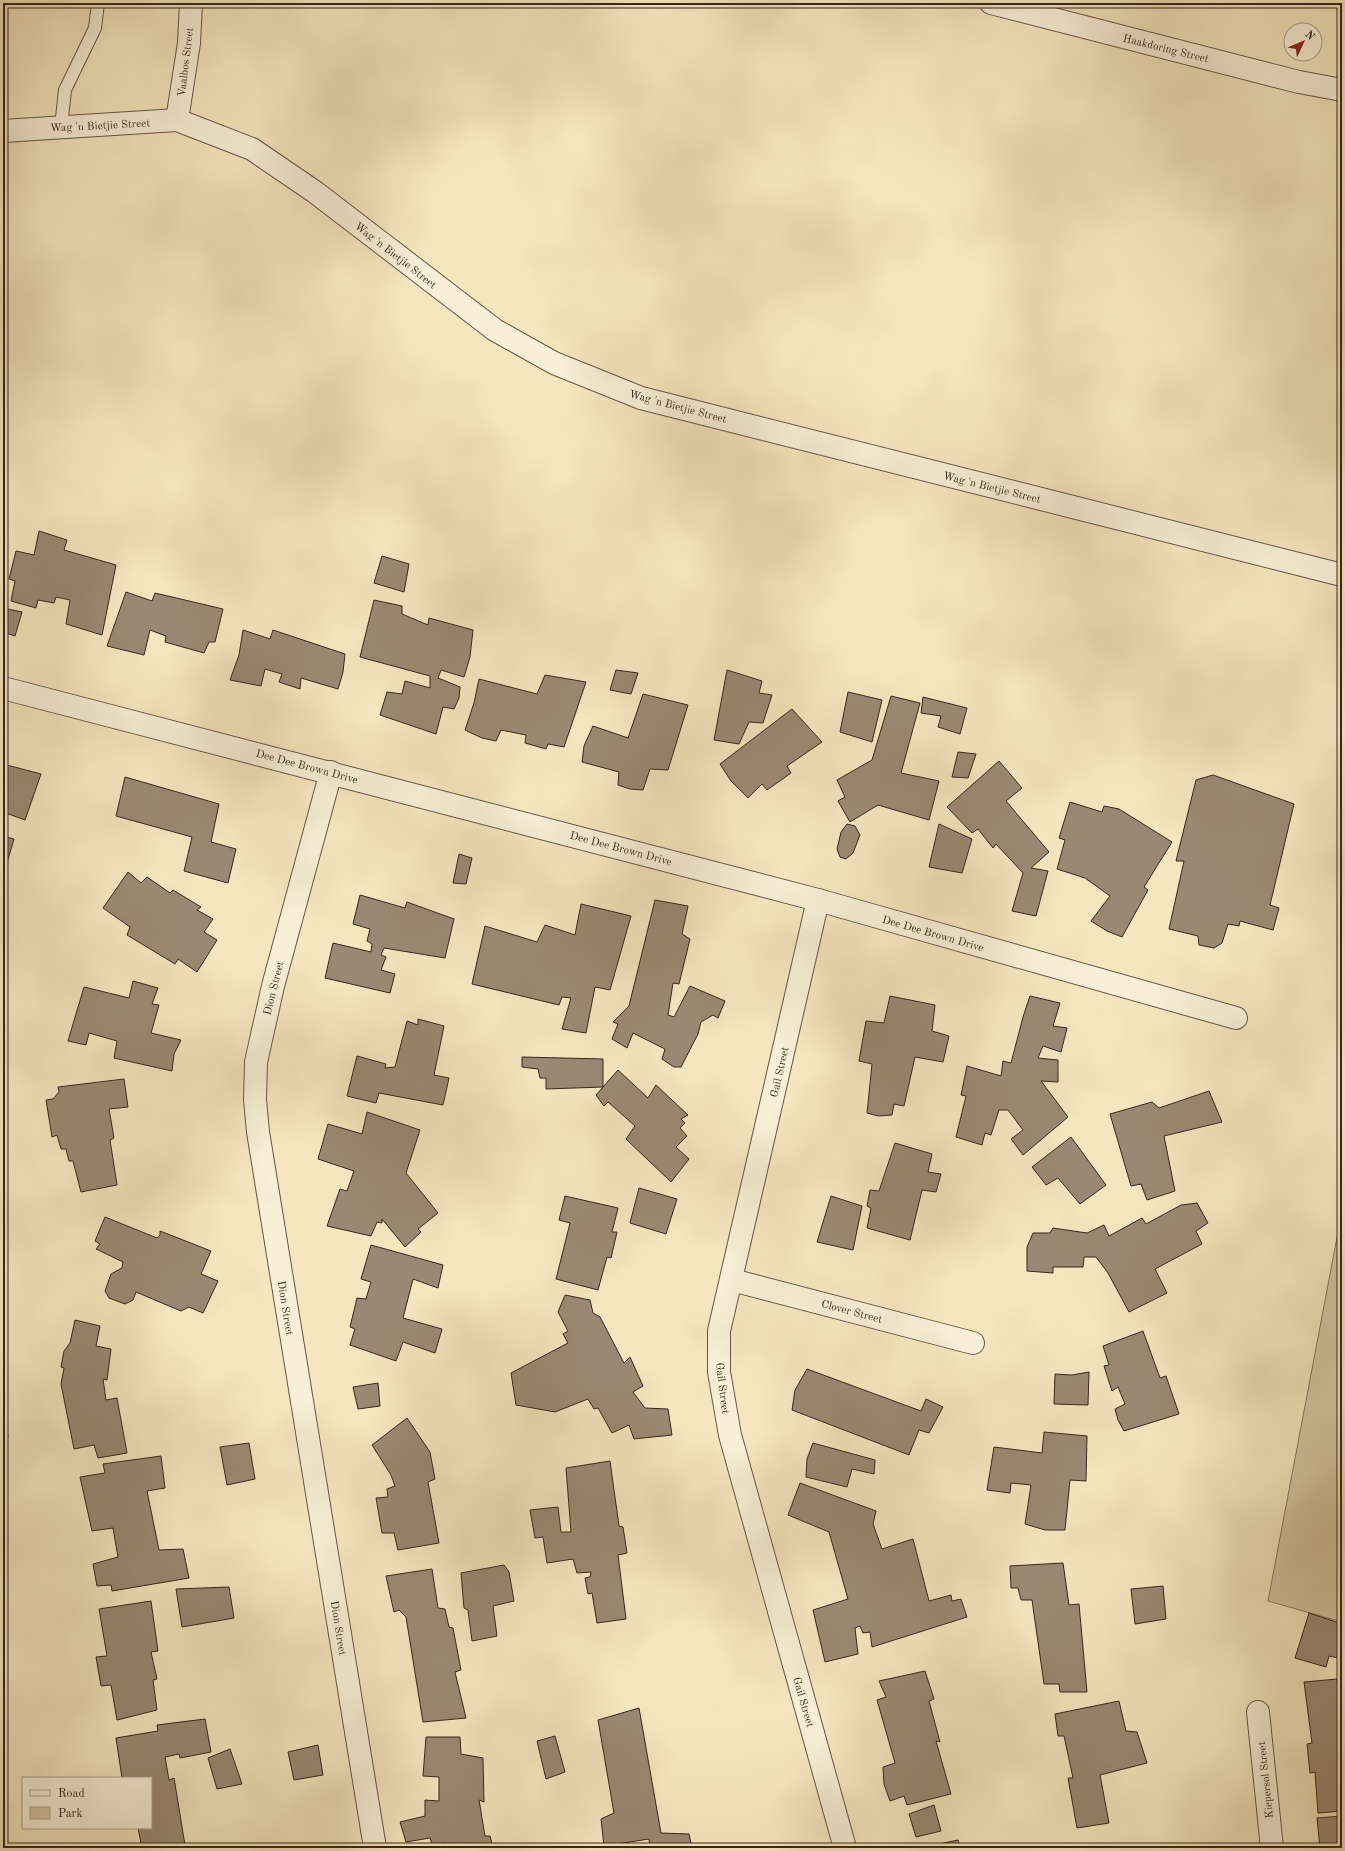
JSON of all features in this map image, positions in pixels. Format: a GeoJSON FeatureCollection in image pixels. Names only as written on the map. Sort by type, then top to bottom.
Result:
{"type":"FeatureCollection","features":[{"type":"Feature","properties":{"kind":"street","name":"Vaalbos Street"},"geometry":{"type":"LineString","coordinates":[[177,120],[189,43],[192,3]]}},
{"type":"Feature","properties":{"kind":"street","name":"Haakdoring Street"},"geometry":{"type":"LineString","coordinates":[[991,3],[1291,80],[1342,90]]}},
{"type":"Feature","properties":{"kind":"street","name":"Wag 'n Bietjie Street"},"geometry":{"type":"LineString","coordinates":[[3,130],[177,120],[252,149],[315,192],[495,330],[554,363],[641,398],[1342,575]]}},
{"type":"Feature","properties":{"kind":"street","name":"Dee Dee Brown Drive"},"geometry":{"type":"LineString","coordinates":[[3,688],[331,772],[818,900],[1236,1018]]}},
{"type":"Feature","properties":{"kind":"street","name":"Dion Street"},"geometry":{"type":"LineString","coordinates":[[331,772],[273,986],[256,1062],[255,1100],[259,1140],[375,1848]]}},
{"type":"Feature","properties":{"kind":"street","name":"Gail Street"},"geometry":{"type":"LineString","coordinates":[[818,900],[732,1280],[719,1331],[719,1372],[730,1435],[845,1848]]}},
{"type":"Feature","properties":{"kind":"street","name":"Clover Street"},"geometry":{"type":"LineString","coordinates":[[732,1280],[973,1343]]}},
{"type":"Feature","properties":{"kind":"street","name":"Kiepersol Street"},"geometry":{"type":"LineString","coordinates":[[1258,1712],[1272,1848]]}},
{"type":"Feature","properties":{"kind":"lane"},"geometry":{"type":"LineString","coordinates":[[61,127],[65,90],[95,28],[98,3]]}},
{"type":"Feature","properties":{"kind":"green space"},"geometry":{"type":"Polygon","coordinates":[[[1342,1211],[1342,1622],[1268,1601],[1342,1211]]]}},
{"type":"Feature","properties":{"kind":"building"},"geometry":{"type":"Polygon","coordinates":[[[39,531],[67,540],[64,550],[116,565],[102,635],[66,624],[70,600],[56,597],[54,603],[38,600],[36,608],[11,601],[15,581],[9,579],[16,551],[34,555],[39,531]]]}},
{"type":"Feature","properties":{"kind":"building"},"geometry":{"type":"Polygon","coordinates":[[[382,556],[409,564],[404,592],[374,583],[382,556]]]}},
{"type":"Feature","properties":{"kind":"building"},"geometry":{"type":"Polygon","coordinates":[[[126,592],[152,601],[155,593],[223,609],[215,642],[209,642],[204,653],[165,642],[166,636],[150,630],[144,655],[107,646],[126,592]]]}},
{"type":"Feature","properties":{"kind":"building"},"geometry":{"type":"Polygon","coordinates":[[[374,600],[402,606],[402,614],[428,625],[429,618],[473,630],[470,657],[464,677],[441,670],[438,678],[460,687],[459,698],[454,709],[443,707],[436,734],[380,715],[387,692],[402,694],[405,681],[430,688],[430,676],[360,657],[374,600]]]}},
{"type":"Feature","properties":{"kind":"building"},"geometry":{"type":"Polygon","coordinates":[[[3,608],[22,612],[15,636],[3,632],[3,608]]]}},
{"type":"Feature","properties":{"kind":"building"},"geometry":{"type":"Polygon","coordinates":[[[243,630],[270,639],[273,630],[345,654],[343,672],[338,689],[301,678],[300,689],[279,682],[282,674],[265,669],[261,686],[230,680],[239,655],[243,630]]]}},
{"type":"Feature","properties":{"kind":"building"},"geometry":{"type":"Polygon","coordinates":[[[616,670],[638,673],[631,694],[610,690],[616,670]]]}},
{"type":"Feature","properties":{"kind":"building"},"geometry":{"type":"Polygon","coordinates":[[[727,670],[762,681],[759,693],[772,695],[763,723],[749,722],[739,744],[714,740],[727,670]]]}},
{"type":"Feature","properties":{"kind":"building"},"geometry":{"type":"Polygon","coordinates":[[[545,675],[586,682],[564,747],[548,744],[546,749],[525,743],[526,735],[501,730],[496,741],[482,738],[465,730],[474,703],[479,679],[537,694],[545,675]]]}},
{"type":"Feature","properties":{"kind":"building"},"geometry":{"type":"Polygon","coordinates":[[[848,692],[882,700],[872,742],[840,732],[848,692]]]}},
{"type":"Feature","properties":{"kind":"building"},"geometry":{"type":"Polygon","coordinates":[[[643,694],[688,705],[668,770],[650,769],[643,790],[630,789],[618,785],[619,772],[582,762],[584,746],[593,726],[628,738],[643,694]]]}},
{"type":"Feature","properties":{"kind":"building"},"geometry":{"type":"Polygon","coordinates":[[[891,696],[920,703],[901,773],[939,781],[929,820],[878,805],[850,822],[838,801],[845,797],[837,780],[872,760],[891,696]]]}},
{"type":"Feature","properties":{"kind":"building"},"geometry":{"type":"Polygon","coordinates":[[[923,697],[967,708],[960,734],[938,727],[941,716],[921,713],[923,697]]]}},
{"type":"Feature","properties":{"kind":"building"},"geometry":{"type":"Polygon","coordinates":[[[792,709],[822,742],[787,766],[791,773],[767,790],[762,784],[748,798],[731,781],[720,764],[792,709]]]}},
{"type":"Feature","properties":{"kind":"building"},"geometry":{"type":"Polygon","coordinates":[[[958,752],[976,754],[968,778],[952,777],[958,752]]]}},
{"type":"Feature","properties":{"kind":"building"},"geometry":{"type":"Polygon","coordinates":[[[999,761],[1022,788],[1006,801],[1049,852],[1031,868],[1048,871],[1036,916],[1012,911],[1023,873],[996,844],[993,848],[978,829],[972,833],[947,807],[999,761]]]}},
{"type":"Feature","properties":{"kind":"building"},"geometry":{"type":"Polygon","coordinates":[[[3,764],[41,774],[25,820],[3,812],[3,764]]]}},
{"type":"Feature","properties":{"kind":"building"},"geometry":{"type":"Polygon","coordinates":[[[1213,775],[1294,804],[1270,905],[1279,908],[1273,930],[1240,921],[1239,926],[1228,924],[1222,943],[1214,948],[1199,945],[1198,936],[1169,929],[1184,861],[1176,861],[1196,780],[1213,775]]]}},
{"type":"Feature","properties":{"kind":"building"},"geometry":{"type":"Polygon","coordinates":[[[125,777],[219,804],[211,842],[236,849],[228,883],[184,871],[192,837],[116,816],[125,777]]]}},
{"type":"Feature","properties":{"kind":"building"},"geometry":{"type":"Polygon","coordinates":[[[1070,802],[1102,812],[1104,806],[1119,809],[1172,842],[1144,887],[1148,890],[1122,937],[1107,931],[1091,921],[1110,896],[1085,878],[1057,869],[1065,840],[1059,838],[1070,802]]]}},
{"type":"Feature","properties":{"kind":"building"},"geometry":{"type":"Polygon","coordinates":[[[847,824],[855,826],[860,835],[853,853],[846,859],[840,857],[837,849],[841,832],[847,824]]]}},
{"type":"Feature","properties":{"kind":"building"},"geometry":{"type":"Polygon","coordinates":[[[939,824],[972,839],[962,873],[929,867],[939,824]]]}},
{"type":"Feature","properties":{"kind":"building"},"geometry":{"type":"Polygon","coordinates":[[[3,836],[14,839],[7,863],[3,862],[3,836]]]}},
{"type":"Feature","properties":{"kind":"building"},"geometry":{"type":"Polygon","coordinates":[[[459,854],[472,858],[466,884],[453,883],[459,854]]]}},
{"type":"Feature","properties":{"kind":"building"},"geometry":{"type":"Polygon","coordinates":[[[128,872],[141,883],[147,877],[170,893],[173,890],[201,907],[197,910],[213,919],[204,932],[217,940],[197,972],[178,959],[175,964],[127,935],[130,927],[103,908],[128,872]]]}},
{"type":"Feature","properties":{"kind":"building"},"geometry":{"type":"Polygon","coordinates":[[[360,895],[405,908],[407,902],[454,919],[445,958],[384,948],[381,955],[386,957],[381,970],[395,974],[390,993],[325,978],[333,943],[371,952],[372,944],[367,941],[370,929],[353,924],[360,895]]]}},
{"type":"Feature","properties":{"kind":"building"},"geometry":{"type":"Polygon","coordinates":[[[655,900],[688,906],[682,934],[690,939],[679,984],[673,983],[668,1015],[674,1017],[690,986],[725,1001],[718,1018],[713,1015],[701,1022],[698,1034],[681,1067],[674,1067],[662,1059],[665,1049],[633,1033],[627,1048],[612,1039],[618,1024],[613,1022],[629,1006],[655,900]]]}},
{"type":"Feature","properties":{"kind":"building"},"geometry":{"type":"Polygon","coordinates":[[[581,904],[631,916],[610,990],[595,987],[586,1033],[562,1029],[571,998],[562,997],[559,1005],[472,984],[485,926],[537,942],[545,925],[575,935],[581,904]]]}},
{"type":"Feature","properties":{"kind":"building"},"geometry":{"type":"Polygon","coordinates":[[[133,981],[158,988],[152,1004],[159,1005],[151,1033],[181,1040],[174,1054],[172,1071],[114,1058],[117,1041],[89,1033],[86,1045],[68,1041],[84,987],[129,998],[133,981]]]}},
{"type":"Feature","properties":{"kind":"building"},"geometry":{"type":"Polygon","coordinates":[[[890,996],[935,1005],[932,1031],[949,1036],[943,1062],[915,1057],[904,1106],[894,1104],[892,1115],[878,1116],[867,1113],[872,1064],[859,1061],[866,1021],[884,1023],[890,996]]]}},
{"type":"Feature","properties":{"kind":"building"},"geometry":{"type":"Polygon","coordinates":[[[1030,996],[1060,1003],[1053,1026],[1067,1028],[1061,1052],[1043,1046],[1038,1058],[1058,1060],[1058,1082],[1041,1081],[1068,1117],[1023,1155],[1011,1139],[1023,1130],[1008,1110],[999,1110],[991,1135],[985,1133],[982,1145],[956,1137],[966,1096],[961,1095],[967,1066],[1001,1076],[1003,1061],[1011,1063],[1030,996]]]}},
{"type":"Feature","properties":{"kind":"building"},"geometry":{"type":"Polygon","coordinates":[[[418,1019],[444,1026],[434,1075],[449,1078],[443,1105],[379,1093],[376,1103],[347,1096],[357,1056],[386,1064],[385,1068],[395,1067],[407,1021],[418,1025],[418,1019]]]}},
{"type":"Feature","properties":{"kind":"building"},"geometry":{"type":"Polygon","coordinates":[[[522,1057],[603,1059],[603,1087],[546,1089],[546,1078],[540,1078],[538,1069],[522,1067],[522,1057]]]}},
{"type":"Feature","properties":{"kind":"building"},"geometry":{"type":"Polygon","coordinates":[[[618,1070],[648,1098],[656,1085],[688,1115],[681,1119],[685,1123],[680,1128],[687,1136],[676,1147],[689,1159],[671,1182],[626,1139],[635,1126],[608,1102],[604,1106],[596,1095],[618,1070]]]}},
{"type":"Feature","properties":{"kind":"building"},"geometry":{"type":"Polygon","coordinates":[[[124,1079],[128,1107],[109,1109],[114,1138],[110,1140],[117,1185],[81,1192],[73,1161],[69,1161],[66,1149],[61,1149],[57,1135],[52,1137],[46,1100],[53,1099],[59,1092],[58,1087],[124,1079]]]}},
{"type":"Feature","properties":{"kind":"building"},"geometry":{"type":"Polygon","coordinates":[[[1209,1091],[1222,1122],[1164,1136],[1175,1191],[1147,1200],[1141,1184],[1131,1186],[1110,1114],[1152,1102],[1159,1108],[1209,1091]]]}},
{"type":"Feature","properties":{"kind":"building"},"geometry":{"type":"Polygon","coordinates":[[[367,1112],[420,1130],[406,1173],[438,1213],[418,1229],[421,1232],[405,1247],[382,1219],[382,1223],[377,1222],[371,1236],[327,1226],[340,1189],[347,1191],[354,1171],[318,1159],[328,1124],[362,1134],[367,1112]]]}},
{"type":"Feature","properties":{"kind":"building"},"geometry":{"type":"Polygon","coordinates":[[[1071,1137],[1106,1185],[1080,1204],[1058,1178],[1046,1185],[1032,1167],[1071,1137]]]}},
{"type":"Feature","properties":{"kind":"building"},"geometry":{"type":"Polygon","coordinates":[[[895,1143],[932,1154],[928,1172],[941,1174],[936,1192],[922,1190],[910,1240],[867,1228],[871,1208],[867,1206],[870,1190],[879,1191],[895,1143]]]}},
{"type":"Feature","properties":{"kind":"building"},"geometry":{"type":"Polygon","coordinates":[[[639,1188],[677,1199],[666,1234],[630,1223],[639,1188]]]}},
{"type":"Feature","properties":{"kind":"building"},"geometry":{"type":"Polygon","coordinates":[[[565,1196],[618,1208],[612,1232],[617,1232],[611,1258],[607,1257],[598,1290],[556,1279],[570,1223],[559,1220],[565,1196]]]}},
{"type":"Feature","properties":{"kind":"building"},"geometry":{"type":"Polygon","coordinates":[[[831,1196],[862,1206],[853,1250],[817,1242],[831,1196]]]}},
{"type":"Feature","properties":{"kind":"building"},"geometry":{"type":"Polygon","coordinates":[[[1197,1203],[1208,1223],[1196,1231],[1202,1244],[1155,1269],[1167,1293],[1129,1312],[1108,1273],[1096,1257],[1084,1257],[1083,1267],[1053,1267],[1053,1273],[1027,1271],[1027,1247],[1033,1233],[1050,1233],[1053,1228],[1087,1233],[1104,1225],[1109,1236],[1142,1218],[1146,1224],[1181,1205],[1197,1203]]]}},
{"type":"Feature","properties":{"kind":"building"},"geometry":{"type":"Polygon","coordinates":[[[105,1217],[157,1238],[160,1235],[160,1231],[211,1251],[201,1274],[218,1281],[203,1313],[189,1307],[181,1311],[136,1292],[133,1300],[125,1304],[109,1298],[105,1291],[111,1274],[122,1268],[123,1262],[96,1249],[100,1244],[95,1241],[105,1217]]]}},
{"type":"Feature","properties":{"kind":"building"},"geometry":{"type":"Polygon","coordinates":[[[371,1245],[443,1265],[438,1288],[413,1279],[403,1318],[442,1329],[435,1353],[403,1342],[396,1361],[350,1345],[355,1329],[350,1327],[357,1298],[366,1299],[371,1282],[361,1279],[371,1245]]]}},
{"type":"Feature","properties":{"kind":"building"},"geometry":{"type":"Polygon","coordinates":[[[565,1295],[590,1300],[593,1313],[600,1317],[624,1363],[630,1357],[643,1386],[633,1392],[645,1408],[668,1409],[672,1435],[634,1439],[629,1425],[612,1433],[598,1408],[594,1409],[588,1399],[555,1412],[516,1405],[511,1373],[568,1343],[563,1334],[568,1331],[558,1312],[565,1295]]]}},
{"type":"Feature","properties":{"kind":"building"},"geometry":{"type":"Polygon","coordinates":[[[75,1320],[100,1326],[96,1346],[111,1349],[107,1380],[103,1379],[106,1400],[117,1398],[127,1453],[98,1458],[94,1445],[74,1449],[61,1384],[64,1368],[61,1367],[64,1351],[70,1343],[75,1320]]]}},
{"type":"Feature","properties":{"kind":"building"},"geometry":{"type":"Polygon","coordinates":[[[1143,1331],[1160,1378],[1166,1376],[1179,1414],[1124,1431],[1118,1420],[1115,1409],[1125,1404],[1118,1387],[1112,1391],[1104,1366],[1109,1365],[1103,1346],[1143,1331]]]}},
{"type":"Feature","properties":{"kind":"building"},"geometry":{"type":"Polygon","coordinates":[[[807,1369],[921,1411],[926,1399],[943,1407],[929,1433],[919,1430],[909,1455],[792,1410],[795,1390],[807,1369]]]}},
{"type":"Feature","properties":{"kind":"building"},"geometry":{"type":"Polygon","coordinates":[[[1089,1372],[1088,1405],[1054,1404],[1055,1374],[1072,1375],[1089,1372]]]}},
{"type":"Feature","properties":{"kind":"building"},"geometry":{"type":"Polygon","coordinates":[[[378,1383],[380,1406],[358,1409],[353,1387],[378,1383]]]}},
{"type":"Feature","properties":{"kind":"building"},"geometry":{"type":"Polygon","coordinates":[[[3,1417],[5,1417],[8,1437],[3,1438],[3,1417]]]}},
{"type":"Feature","properties":{"kind":"building"},"geometry":{"type":"Polygon","coordinates":[[[407,1418],[430,1452],[435,1479],[428,1482],[439,1543],[398,1550],[394,1533],[382,1533],[376,1498],[388,1497],[387,1489],[395,1486],[391,1475],[372,1445],[407,1418]]]}},
{"type":"Feature","properties":{"kind":"building"},"geometry":{"type":"Polygon","coordinates":[[[1044,1432],[1087,1436],[1086,1481],[1070,1480],[1065,1530],[1045,1530],[1025,1524],[1031,1485],[1011,1483],[1010,1493],[987,1490],[994,1447],[1042,1453],[1044,1432]]]}},
{"type":"Feature","properties":{"kind":"building"},"geometry":{"type":"Polygon","coordinates":[[[249,1443],[255,1479],[227,1485],[220,1447],[249,1443]]]}},
{"type":"Feature","properties":{"kind":"building"},"geometry":{"type":"Polygon","coordinates":[[[813,1443],[875,1460],[874,1474],[852,1469],[847,1487],[806,1477],[807,1459],[813,1443]]]}},
{"type":"Feature","properties":{"kind":"building"},"geometry":{"type":"Polygon","coordinates":[[[161,1456],[165,1488],[147,1491],[159,1550],[183,1549],[189,1578],[112,1591],[111,1585],[97,1586],[93,1564],[118,1557],[113,1528],[92,1531],[80,1477],[105,1473],[103,1464],[161,1456]]]}},
{"type":"Feature","properties":{"kind":"building"},"geometry":{"type":"Polygon","coordinates":[[[610,1461],[619,1526],[623,1527],[627,1553],[618,1555],[626,1619],[597,1623],[592,1593],[588,1594],[585,1578],[590,1577],[591,1572],[577,1573],[573,1559],[547,1563],[543,1537],[535,1538],[530,1510],[558,1507],[561,1532],[571,1532],[566,1468],[610,1461]]]}},
{"type":"Feature","properties":{"kind":"building"},"geometry":{"type":"Polygon","coordinates":[[[800,1483],[876,1511],[873,1524],[882,1549],[913,1539],[929,1601],[951,1595],[952,1601],[961,1599],[967,1617],[872,1647],[870,1632],[863,1633],[860,1626],[855,1628],[858,1654],[825,1662],[813,1610],[848,1599],[829,1532],[788,1515],[800,1483]]]}},
{"type":"Feature","properties":{"kind":"building"},"geometry":{"type":"Polygon","coordinates":[[[1063,1563],[1069,1605],[1079,1604],[1087,1692],[1060,1692],[1059,1684],[1044,1684],[1032,1600],[1021,1600],[1018,1588],[1011,1588],[1010,1566],[1063,1563]]]}},
{"type":"Feature","properties":{"kind":"building"},"geometry":{"type":"Polygon","coordinates":[[[504,1565],[509,1572],[514,1601],[493,1606],[497,1636],[472,1641],[468,1610],[464,1608],[461,1573],[504,1565]]]}},
{"type":"Feature","properties":{"kind":"building"},"geometry":{"type":"Polygon","coordinates":[[[432,1569],[438,1608],[445,1609],[449,1627],[453,1628],[461,1670],[455,1672],[466,1718],[423,1722],[406,1617],[399,1610],[394,1612],[386,1576],[432,1569]]]}},
{"type":"Feature","properties":{"kind":"building"},"geometry":{"type":"Polygon","coordinates":[[[1163,1586],[1166,1619],[1135,1624],[1131,1589],[1163,1586]]]}},
{"type":"Feature","properties":{"kind":"building"},"geometry":{"type":"Polygon","coordinates":[[[229,1587],[234,1618],[182,1627],[176,1589],[229,1587]]]}},
{"type":"Feature","properties":{"kind":"building"},"geometry":{"type":"Polygon","coordinates":[[[151,1601],[158,1651],[151,1652],[157,1679],[153,1680],[157,1710],[117,1720],[111,1685],[101,1686],[96,1657],[107,1656],[99,1609],[151,1601]]]}},
{"type":"Feature","properties":{"kind":"building"},"geometry":{"type":"Polygon","coordinates":[[[1309,1613],[1342,1624],[1342,1659],[1329,1656],[1326,1667],[1295,1658],[1309,1613]]]}},
{"type":"Feature","properties":{"kind":"building"},"geometry":{"type":"Polygon","coordinates":[[[925,1671],[934,1699],[929,1701],[940,1742],[936,1741],[951,1794],[907,1805],[904,1796],[890,1801],[884,1784],[883,1767],[895,1763],[877,1700],[886,1697],[879,1681],[925,1671]]]}},
{"type":"Feature","properties":{"kind":"building"},"geometry":{"type":"Polygon","coordinates":[[[1337,1679],[1338,1692],[1342,1692],[1342,1811],[1318,1813],[1315,1772],[1310,1773],[1307,1744],[1312,1743],[1304,1682],[1337,1679]]]}},
{"type":"Feature","properties":{"kind":"building"},"geometry":{"type":"Polygon","coordinates":[[[1119,1701],[1126,1731],[1137,1732],[1147,1763],[1100,1775],[1109,1823],[1077,1828],[1068,1778],[1073,1778],[1064,1736],[1058,1736],[1055,1714],[1119,1701]]]}},
{"type":"Feature","properties":{"kind":"building"},"geometry":{"type":"Polygon","coordinates":[[[639,1708],[661,1833],[689,1834],[692,1848],[650,1848],[649,1839],[604,1846],[601,1819],[614,1813],[598,1720],[639,1708]]]}},
{"type":"Feature","properties":{"kind":"building"},"geometry":{"type":"Polygon","coordinates":[[[205,1719],[211,1752],[180,1758],[179,1754],[165,1757],[169,1780],[174,1778],[185,1845],[170,1848],[142,1848],[138,1829],[152,1829],[152,1777],[122,1777],[116,1738],[158,1731],[157,1725],[205,1719]]]}},
{"type":"Feature","properties":{"kind":"building"},"geometry":{"type":"Polygon","coordinates":[[[555,1736],[565,1772],[546,1779],[537,1741],[555,1736]]]}},
{"type":"Feature","properties":{"kind":"building"},"geometry":{"type":"Polygon","coordinates":[[[426,1737],[460,1737],[461,1754],[483,1758],[484,1802],[479,1800],[485,1836],[490,1836],[493,1848],[447,1848],[446,1843],[432,1844],[430,1838],[406,1842],[400,1822],[425,1816],[425,1800],[439,1801],[439,1777],[423,1776],[426,1737]]]}},
{"type":"Feature","properties":{"kind":"building"},"geometry":{"type":"Polygon","coordinates":[[[318,1745],[323,1775],[294,1780],[288,1752],[318,1745]]]}},
{"type":"Feature","properties":{"kind":"building"},"geometry":{"type":"Polygon","coordinates":[[[230,1749],[242,1784],[217,1789],[208,1758],[230,1749]]]}},
{"type":"Feature","properties":{"kind":"building"},"geometry":{"type":"Polygon","coordinates":[[[934,1805],[941,1831],[916,1837],[909,1814],[934,1805]]]}},
{"type":"Feature","properties":{"kind":"building"},"geometry":{"type":"Polygon","coordinates":[[[1342,1816],[1342,1848],[1320,1848],[1317,1818],[1342,1816]]]}},
{"type":"Feature","properties":{"kind":"building"},"geometry":{"type":"Polygon","coordinates":[[[3,1821],[7,1848],[3,1848],[3,1821]]]}},
{"type":"Feature","properties":{"kind":"building"},"geometry":{"type":"Polygon","coordinates":[[[958,1840],[960,1848],[920,1848],[958,1840]]]}}]}
